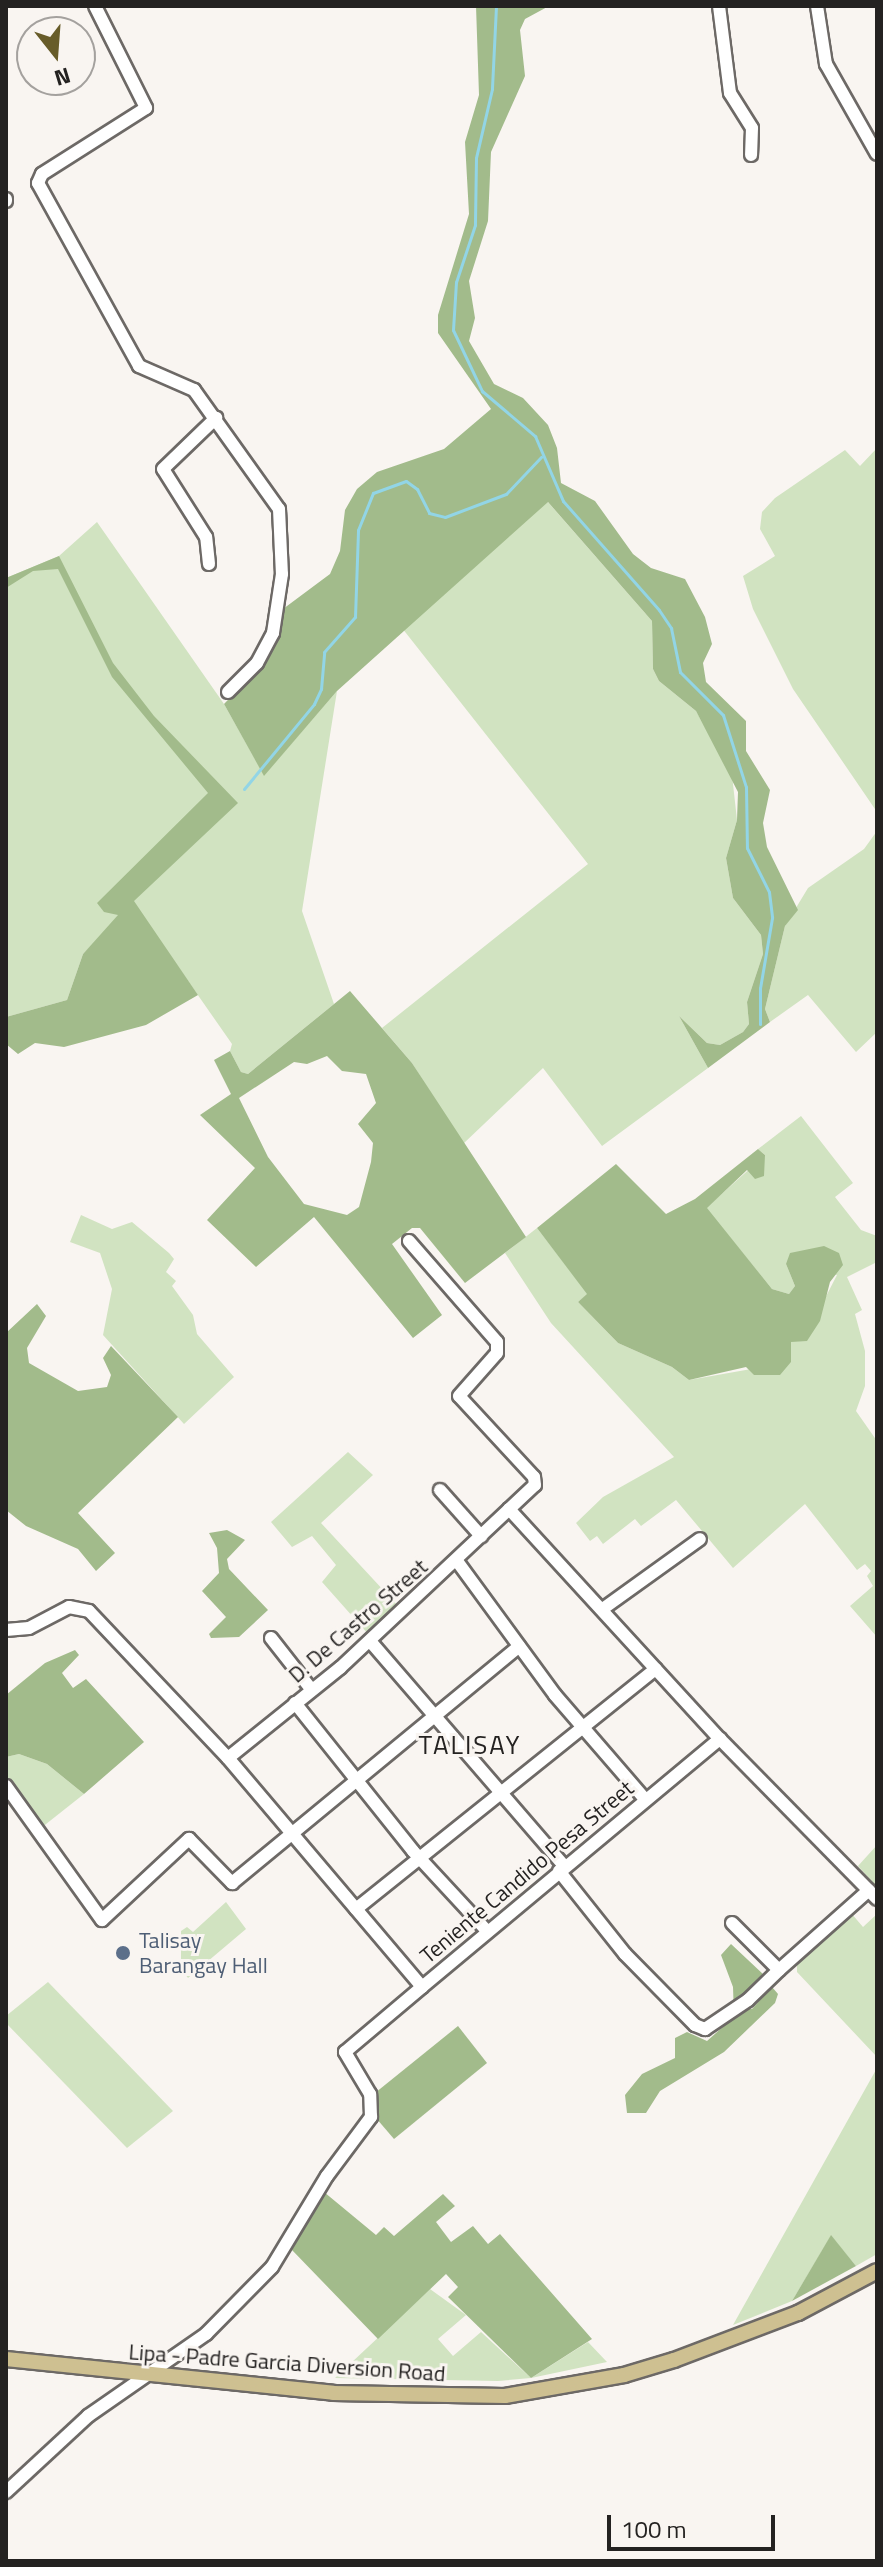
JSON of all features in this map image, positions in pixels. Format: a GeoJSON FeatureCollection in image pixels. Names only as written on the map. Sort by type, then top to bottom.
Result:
{"type":"FeatureCollection","features":[{"type":"Feature","properties":{"kind":"main road","name":"Lipa - Padre Garcia Diversion Road"},"geometry":{"type":"LineString","coordinates":[[6,2359],[145,2375],[406,2397],[544,2391],[624,2375],[732,2340],[877,2271]]}},
{"type":"Feature","properties":{"kind":"street"},"geometry":{"type":"LineString","coordinates":[[95,6],[146,108],[42,174],[38,183],[139,366],[185,382],[216,418],[277,504],[282,529],[281,586],[273,633],[257,663],[228,692]]}},
{"type":"Feature","properties":{"kind":"street"},"geometry":{"type":"LineString","coordinates":[[719,6],[730,93],[752,128],[751,155]]}},
{"type":"Feature","properties":{"kind":"street"},"geometry":{"type":"LineString","coordinates":[[817,6],[826,64],[877,154]]}},
{"type":"Feature","properties":{"kind":"street"},"geometry":{"type":"LineString","coordinates":[[209,564],[206,537],[163,469],[216,418]]}},
{"type":"Feature","properties":{"kind":"street","name":"D. De Castro Street"},"geometry":{"type":"LineString","coordinates":[[228,1758],[370,1641],[533,1487],[534,1477],[459,1396],[498,1346],[409,1241]]}},
{"type":"Feature","properties":{"kind":"street"},"geometry":{"type":"LineString","coordinates":[[440,1490],[481,1536]]}},
{"type":"Feature","properties":{"kind":"street"},"geometry":{"type":"LineString","coordinates":[[370,1641],[435,1714],[561,1868],[625,1954],[695,2025],[705,2029],[727,2015],[873,1894],[720,1739],[604,1608],[509,1509]]}},
{"type":"Feature","properties":{"kind":"street"},"geometry":{"type":"LineString","coordinates":[[604,1608],[700,1539]]}},
{"type":"Feature","properties":{"kind":"street"},"geometry":{"type":"LineString","coordinates":[[457,1561],[519,1646],[644,1798]]}},
{"type":"Feature","properties":{"kind":"street","name":"Teniente Candido Pesa Street"},"geometry":{"type":"LineString","coordinates":[[7,1633],[29,1628],[69,1607],[85,1608],[228,1758],[422,1987],[644,1798],[720,1739]]}},
{"type":"Feature","properties":{"kind":"street"},"geometry":{"type":"LineString","coordinates":[[271,1638],[311,1689]]}},
{"type":"Feature","properties":{"kind":"street"},"geometry":{"type":"LineString","coordinates":[[6,1786],[102,1920],[187,1839],[232,1883],[519,1646]]}},
{"type":"Feature","properties":{"kind":"street"},"geometry":{"type":"LineString","coordinates":[[356,1909],[656,1669]]}},
{"type":"Feature","properties":{"kind":"street"},"geometry":{"type":"LineString","coordinates":[[295,1703],[487,1931]]}},
{"type":"Feature","properties":{"kind":"street"},"geometry":{"type":"LineString","coordinates":[[732,1923],[766,1963],[779,1970]]}},
{"type":"Feature","properties":{"kind":"street"},"geometry":{"type":"LineString","coordinates":[[6,2492],[69,2432],[206,2334],[272,2267],[327,2176],[371,2117],[370,2094],[345,2052],[422,1987]]}},
{"type":"Feature","properties":{"kind":"green space"},"geometry":{"type":"Polygon","coordinates":[[[476,6],[549,6],[525,19],[520,30],[525,76],[491,152],[488,221],[469,281],[475,318],[469,341],[494,384],[523,398],[548,425],[557,448],[561,483],[595,501],[633,554],[651,568],[685,579],[705,617],[712,644],[703,663],[706,682],[746,721],[746,751],[770,790],[763,823],[767,847],[798,910],[785,926],[765,1009],[770,1022],[708,1068],[679,1016],[707,1043],[720,1045],[743,1032],[749,1024],[747,1002],[763,954],[761,935],[733,898],[726,858],[737,820],[738,792],[696,711],[659,681],[653,669],[652,621],[548,502],[337,691],[264,776],[224,704],[265,662],[283,609],[330,574],[340,551],[345,510],[357,489],[377,472],[444,449],[491,409],[438,333],[438,315],[469,214],[465,142],[479,95],[476,6]]]}},
{"type":"Feature","properties":{"kind":"green space"},"geometry":{"type":"Polygon","coordinates":[[[877,448],[877,812],[793,689],[753,609],[743,576],[775,556],[760,529],[762,512],[775,498],[845,450],[860,466],[877,448]]]}},
{"type":"Feature","properties":{"kind":"green space"},"geometry":{"type":"Polygon","coordinates":[[[547,501],[652,621],[653,669],[659,681],[696,711],[732,775],[737,820],[726,858],[733,898],[761,935],[763,954],[747,1002],[749,1024],[743,1032],[720,1045],[707,1043],[679,1016],[708,1068],[602,1146],[543,1068],[463,1144],[412,1063],[382,1028],[588,864],[402,628],[547,501]]]}},
{"type":"Feature","properties":{"kind":"green space"},"geometry":{"type":"Polygon","coordinates":[[[97,522],[224,704],[264,775],[337,691],[302,911],[334,1004],[248,1074],[241,1072],[230,1051],[232,1044],[133,902],[83,954],[67,1000],[6,1017],[6,578],[59,556],[97,522]]]}},
{"type":"Feature","properties":{"kind":"green space"},"geometry":{"type":"Polygon","coordinates":[[[59,556],[113,663],[154,716],[238,803],[134,901],[198,995],[146,1025],[64,1047],[35,1043],[18,1054],[6,1044],[6,1017],[67,1000],[83,954],[118,915],[104,912],[97,903],[208,793],[112,677],[58,569],[33,571],[6,588],[6,578],[59,556]]]}},
{"type":"Feature","properties":{"kind":"green space"},"geometry":{"type":"Polygon","coordinates":[[[877,831],[877,1032],[856,1052],[808,995],[770,1022],[765,1009],[785,926],[808,888],[864,849],[877,831]]]}},
{"type":"Feature","properties":{"kind":"green space"},"geometry":{"type":"Polygon","coordinates":[[[350,991],[412,1063],[526,1237],[465,1283],[420,1228],[412,1228],[392,1244],[442,1315],[413,1338],[314,1217],[256,1267],[207,1220],[255,1168],[200,1115],[231,1094],[214,1060],[230,1051],[241,1072],[248,1074],[350,991]],[[327,1056],[307,1064],[294,1062],[239,1098],[268,1157],[304,1204],[347,1215],[359,1207],[371,1162],[373,1143],[358,1124],[376,1103],[366,1074],[342,1071],[327,1056]]]}},
{"type":"Feature","properties":{"kind":"green space"},"geometry":{"type":"Polygon","coordinates":[[[801,1116],[853,1183],[835,1197],[861,1230],[877,1236],[877,1262],[847,1277],[862,1310],[855,1314],[865,1351],[865,1386],[856,1411],[877,1441],[877,1637],[850,1606],[873,1586],[867,1576],[871,1571],[865,1564],[857,1570],[805,1504],[733,1568],[676,1500],[641,1526],[635,1519],[603,1544],[597,1536],[590,1541],[576,1523],[603,1497],[674,1457],[551,1323],[505,1253],[537,1228],[588,1294],[578,1302],[618,1343],[672,1367],[689,1380],[791,1362],[790,1342],[805,1337],[837,1275],[786,1264],[795,1286],[789,1294],[772,1289],[706,1208],[765,1155],[758,1149],[801,1116]]]}},
{"type":"Feature","properties":{"kind":"green space"},"geometry":{"type":"Polygon","coordinates":[[[758,1149],[765,1155],[764,1176],[755,1179],[747,1170],[707,1208],[772,1289],[789,1294],[795,1286],[786,1264],[790,1253],[824,1246],[839,1253],[843,1265],[830,1282],[820,1321],[807,1341],[791,1342],[791,1362],[780,1375],[754,1375],[746,1367],[689,1380],[672,1367],[618,1343],[578,1302],[587,1294],[537,1228],[616,1164],[666,1214],[695,1199],[758,1149]]]}},
{"type":"Feature","properties":{"kind":"green space"},"geometry":{"type":"Polygon","coordinates":[[[81,1215],[112,1229],[132,1222],[169,1253],[174,1259],[166,1272],[176,1281],[172,1286],[193,1315],[197,1334],[234,1377],[184,1424],[103,1335],[112,1289],[100,1253],[70,1242],[81,1215]]]}},
{"type":"Feature","properties":{"kind":"green space"},"geometry":{"type":"Polygon","coordinates":[[[37,1304],[46,1316],[27,1348],[29,1363],[78,1391],[107,1387],[111,1375],[103,1358],[111,1346],[178,1417],[78,1513],[115,1553],[96,1571],[78,1549],[26,1526],[6,1510],[6,1333],[37,1304]]]}},
{"type":"Feature","properties":{"kind":"green space"},"geometry":{"type":"Polygon","coordinates":[[[348,1452],[373,1475],[321,1523],[399,1607],[369,1635],[322,1582],[336,1565],[312,1536],[292,1547],[271,1522],[348,1452]]]}},
{"type":"Feature","properties":{"kind":"green space"},"geometry":{"type":"Polygon","coordinates":[[[227,1530],[245,1540],[227,1559],[229,1569],[268,1610],[239,1637],[211,1638],[209,1634],[226,1617],[202,1591],[219,1573],[217,1548],[209,1533],[227,1530]]]}},
{"type":"Feature","properties":{"kind":"green space"},"geometry":{"type":"Polygon","coordinates":[[[75,1650],[79,1655],[62,1673],[73,1688],[86,1679],[144,1742],[84,1794],[47,1764],[19,1754],[6,1757],[6,1695],[45,1663],[75,1650]]]}},
{"type":"Feature","properties":{"kind":"green space"},"geometry":{"type":"Polygon","coordinates":[[[19,1754],[47,1764],[84,1794],[41,1828],[6,1777],[6,1757],[19,1754]]]}},
{"type":"Feature","properties":{"kind":"green space"},"geometry":{"type":"Polygon","coordinates":[[[877,1845],[876,1882],[877,1887],[858,1866],[877,1845]]]}},
{"type":"Feature","properties":{"kind":"green space"},"geometry":{"type":"Polygon","coordinates":[[[226,1902],[246,1929],[188,1978],[181,1969],[181,1931],[187,1927],[193,1932],[226,1902]]]}},
{"type":"Feature","properties":{"kind":"green space"},"geometry":{"type":"Polygon","coordinates":[[[851,1913],[863,1927],[877,1914],[877,2057],[797,1972],[797,1964],[851,1913]]]}},
{"type":"Feature","properties":{"kind":"green space"},"geometry":{"type":"Polygon","coordinates":[[[731,1944],[764,1975],[743,2008],[752,2009],[772,1987],[778,1994],[775,2003],[724,2052],[660,2091],[646,2113],[627,2113],[625,2095],[642,2074],[675,2058],[675,2038],[687,2032],[707,2041],[734,2017],[733,1987],[721,1955],[731,1944]]]}},
{"type":"Feature","properties":{"kind":"green space"},"geometry":{"type":"Polygon","coordinates":[[[48,1982],[173,2111],[127,2148],[6,2023],[6,2016],[48,1982]]]}},
{"type":"Feature","properties":{"kind":"green space"},"geometry":{"type":"Polygon","coordinates":[[[458,2026],[487,2063],[394,2139],[376,2118],[375,2093],[458,2026]]]}},
{"type":"Feature","properties":{"kind":"green space"},"geometry":{"type":"Polygon","coordinates":[[[877,2068],[877,2254],[856,2266],[831,2236],[792,2301],[733,2325],[877,2068]]]}},
{"type":"Feature","properties":{"kind":"green space"},"geometry":{"type":"Polygon","coordinates":[[[324,2192],[376,2235],[384,2227],[394,2236],[443,2194],[455,2206],[436,2222],[451,2242],[473,2226],[488,2244],[500,2234],[592,2339],[531,2378],[448,2297],[458,2287],[446,2274],[378,2339],[292,2250],[324,2192]]]}},
{"type":"Feature","properties":{"kind":"green space"},"geometry":{"type":"Polygon","coordinates":[[[831,2235],[856,2266],[792,2301],[831,2235]]]}},
{"type":"Feature","properties":{"kind":"green space"},"geometry":{"type":"Polygon","coordinates":[[[430,2289],[466,2315],[438,2339],[453,2356],[481,2332],[531,2378],[498,2381],[335,2378],[430,2289]]]}},
{"type":"Feature","properties":{"kind":"green space"},"geometry":{"type":"Polygon","coordinates":[[[588,2342],[607,2362],[531,2378],[588,2342]]]}},
{"type":"Feature","properties":{"kind":"waterway"},"geometry":{"type":"LineString","coordinates":[[496,6],[492,89],[476,158],[475,225],[456,282],[453,330],[482,391],[535,436],[563,501],[659,610],[671,628],[680,672],[723,715],[746,787],[747,848],[769,892],[772,918],[760,988],[760,1024]]}},
{"type":"Feature","properties":{"kind":"waterway"},"geometry":{"type":"LineString","coordinates":[[244,789],[314,704],[321,689],[324,652],[355,617],[358,530],[373,493],[406,481],[417,489],[429,513],[445,517],[506,494],[541,457]]}},
{"type":"Feature","properties":{"kind":"place","name":"Talisay Barangay Hall"},"geometry":{"type":"Point","coordinates":[123,1953]}},
{"type":"Feature","properties":{"kind":"district","name":"TALISAY"},"geometry":{"type":"Point","coordinates":[470,1745]}}]}
